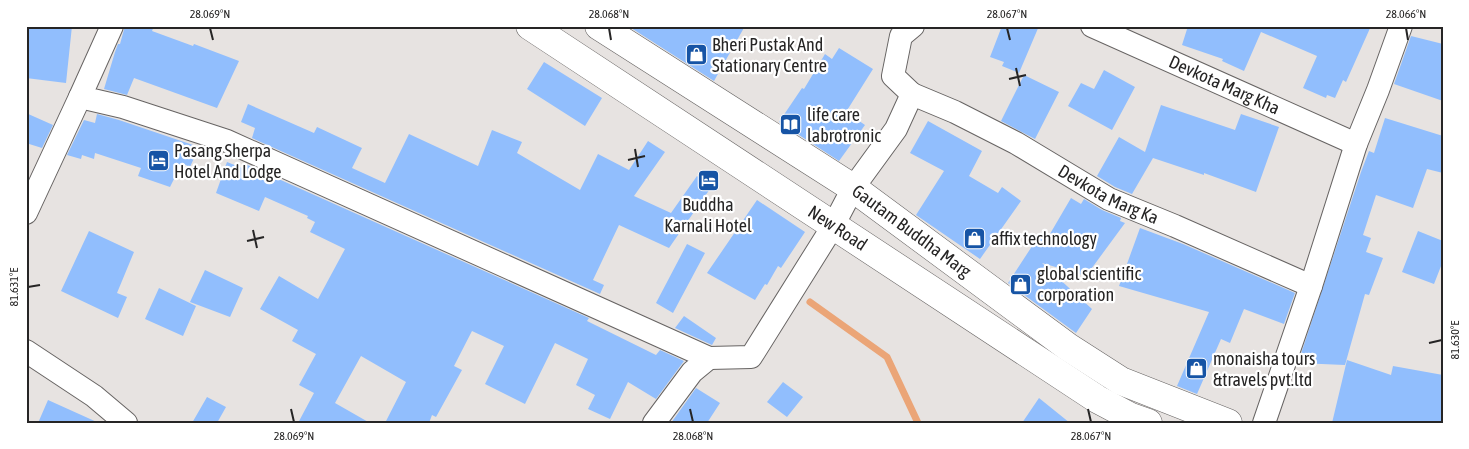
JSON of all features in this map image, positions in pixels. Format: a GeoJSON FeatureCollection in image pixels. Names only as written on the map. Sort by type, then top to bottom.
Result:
{"type":"FeatureCollection","features":[{"type":"Feature","properties":{"kind":"main road","name":"New Road"},"geometry":{"type":"LineString","coordinates":[[530,26],[1097,399],[1131,417],[1148,423]]}},
{"type":"Feature","properties":{"kind":"main road","name":"Gautam Buddha Marg"},"geometry":{"type":"LineString","coordinates":[[599,26],[853,188],[1068,347],[1121,381],[1228,423]]}},
{"type":"Feature","properties":{"kind":"street"},"geometry":{"type":"LineString","coordinates":[[26,212],[112,26]]}},
{"type":"Feature","properties":{"kind":"street"},"geometry":{"type":"LineString","coordinates":[[80,97],[123,107],[227,141],[708,358],[751,358],[833,226],[853,188],[896,129],[912,94],[893,76],[901,36],[913,26]]}},
{"type":"Feature","properties":{"kind":"street","name":"Devkota Marg Kha"},"geometry":{"type":"LineString","coordinates":[[1092,26],[1356,144]]}},
{"type":"Feature","properties":{"kind":"street"},"geometry":{"type":"LineString","coordinates":[[1264,423],[1311,286],[1356,144],[1401,26]]}},
{"type":"Feature","properties":{"kind":"street","name":"Devkota Marg Ka"},"geometry":{"type":"LineString","coordinates":[[912,94],[955,112],[1016,143],[1109,199],[1311,286]]}},
{"type":"Feature","properties":{"kind":"street"},"geometry":{"type":"LineString","coordinates":[[26,351],[94,396],[126,423]]}},
{"type":"Feature","properties":{"kind":"street"},"geometry":{"type":"LineString","coordinates":[[654,423],[692,372],[708,358]]}},
{"type":"Feature","properties":{"kind":"building"},"geometry":{"type":"Polygon","coordinates":[[[26,26],[72,26],[66,83],[26,78],[26,26]]]}},
{"type":"Feature","properties":{"kind":"building"},"geometry":{"type":"Polygon","coordinates":[[[125,26],[154,26],[152,31],[239,61],[217,108],[134,78],[127,95],[104,89],[125,26]]]}},
{"type":"Feature","properties":{"kind":"building"},"geometry":{"type":"Polygon","coordinates":[[[628,26],[745,26],[714,81],[628,26]]]}},
{"type":"Feature","properties":{"kind":"building"},"geometry":{"type":"Polygon","coordinates":[[[1002,26],[1039,26],[1019,73],[1002,66],[1004,62],[990,57],[1002,26]]]}},
{"type":"Feature","properties":{"kind":"building"},"geometry":{"type":"Polygon","coordinates":[[[1188,26],[1371,26],[1346,82],[1343,80],[1335,98],[1327,95],[1326,98],[1303,88],[1317,56],[1261,32],[1244,71],[1222,61],[1223,59],[1182,45],[1188,26]]]}},
{"type":"Feature","properties":{"kind":"building"},"geometry":{"type":"Polygon","coordinates":[[[1411,36],[1443,44],[1443,101],[1394,84],[1411,36]]]}},
{"type":"Feature","properties":{"kind":"building"},"geometry":{"type":"Polygon","coordinates":[[[839,48],[873,69],[846,112],[865,125],[839,161],[779,122],[802,88],[804,89],[825,54],[832,59],[839,48]]]}},
{"type":"Feature","properties":{"kind":"building"},"geometry":{"type":"Polygon","coordinates":[[[544,62],[602,98],[585,126],[527,89],[544,62]]]}},
{"type":"Feature","properties":{"kind":"building"},"geometry":{"type":"Polygon","coordinates":[[[1104,70],[1135,87],[1112,130],[1068,106],[1081,83],[1094,89],[1104,70]]]}},
{"type":"Feature","properties":{"kind":"building"},"geometry":{"type":"Polygon","coordinates":[[[1024,75],[1059,92],[1035,139],[1001,121],[1024,75]]]}},
{"type":"Feature","properties":{"kind":"building"},"geometry":{"type":"Polygon","coordinates":[[[248,104],[314,133],[317,127],[362,148],[352,168],[385,183],[409,134],[478,166],[492,130],[522,142],[517,153],[580,190],[598,154],[629,170],[648,141],[665,152],[634,196],[671,213],[697,176],[712,186],[669,248],[619,225],[593,280],[604,285],[600,294],[252,138],[255,128],[241,122],[248,104]]]}},
{"type":"Feature","properties":{"kind":"building"},"geometry":{"type":"Polygon","coordinates":[[[1161,105],[1235,130],[1241,114],[1279,127],[1256,192],[1204,173],[1204,175],[1153,158],[1132,194],[1115,187],[1097,176],[1119,137],[1145,152],[1161,105]]]}},
{"type":"Feature","properties":{"kind":"building"},"geometry":{"type":"Polygon","coordinates":[[[26,113],[53,125],[42,148],[26,143],[26,113]]]}},
{"type":"Feature","properties":{"kind":"building"},"geometry":{"type":"Polygon","coordinates":[[[97,114],[199,147],[190,167],[182,163],[170,187],[138,176],[141,168],[95,153],[94,159],[82,155],[81,159],[67,155],[84,120],[95,123],[97,114]]]}},
{"type":"Feature","properties":{"kind":"building"},"geometry":{"type":"Polygon","coordinates":[[[1385,118],[1443,136],[1443,173],[1427,169],[1413,208],[1376,195],[1363,235],[1371,238],[1366,252],[1383,258],[1369,295],[1365,294],[1345,365],[1298,363],[1361,172],[1369,151],[1374,153],[1385,118]]]}},
{"type":"Feature","properties":{"kind":"building"},"geometry":{"type":"Polygon","coordinates":[[[928,121],[982,151],[969,176],[998,193],[1002,187],[1021,201],[980,259],[916,215],[944,171],[910,153],[928,121]]]}},
{"type":"Feature","properties":{"kind":"building"},"geometry":{"type":"Polygon","coordinates":[[[227,162],[242,168],[243,163],[589,318],[587,321],[656,355],[660,350],[684,361],[656,399],[628,382],[610,419],[588,409],[595,395],[576,385],[588,359],[555,343],[525,404],[485,384],[504,346],[472,331],[454,366],[462,370],[436,417],[432,415],[429,423],[385,423],[406,382],[361,356],[335,403],[370,423],[298,423],[314,393],[299,385],[316,354],[292,341],[298,330],[260,309],[279,276],[318,299],[345,249],[310,232],[315,222],[307,218],[308,216],[265,197],[259,211],[216,193],[227,162]]]}},
{"type":"Feature","properties":{"kind":"building"},"geometry":{"type":"Polygon","coordinates":[[[1071,198],[1081,204],[1084,199],[1102,210],[1121,218],[1120,221],[1125,223],[1086,276],[1042,263],[1092,309],[1076,333],[1008,283],[1040,234],[1047,239],[1071,198]]]}},
{"type":"Feature","properties":{"kind":"building"},"geometry":{"type":"Polygon","coordinates":[[[757,200],[805,232],[781,268],[778,266],[767,285],[765,284],[755,300],[707,273],[757,200]]]}},
{"type":"Feature","properties":{"kind":"building"},"geometry":{"type":"Polygon","coordinates":[[[1140,228],[1183,244],[1295,293],[1284,324],[1244,309],[1230,343],[1221,339],[1197,394],[1177,386],[1209,312],[1119,286],[1140,228]]]}},
{"type":"Feature","properties":{"kind":"building"},"geometry":{"type":"Polygon","coordinates":[[[89,231],[134,252],[117,293],[127,297],[118,318],[61,291],[89,231]]]}},
{"type":"Feature","properties":{"kind":"building"},"geometry":{"type":"Polygon","coordinates":[[[1418,231],[1443,241],[1443,261],[1434,284],[1402,272],[1418,231]]]}},
{"type":"Feature","properties":{"kind":"building"},"geometry":{"type":"Polygon","coordinates":[[[687,244],[705,253],[673,313],[656,303],[687,244]]]}},
{"type":"Feature","properties":{"kind":"building"},"geometry":{"type":"Polygon","coordinates":[[[205,270],[243,288],[230,317],[190,302],[205,270]]]}},
{"type":"Feature","properties":{"kind":"building"},"geometry":{"type":"Polygon","coordinates":[[[159,288],[196,306],[183,336],[145,319],[159,288]]]}},
{"type":"Feature","properties":{"kind":"building"},"geometry":{"type":"Polygon","coordinates":[[[684,316],[716,338],[712,345],[675,328],[684,316]]]}},
{"type":"Feature","properties":{"kind":"building"},"geometry":{"type":"Polygon","coordinates":[[[1347,360],[1391,375],[1393,366],[1443,375],[1443,423],[1332,423],[1347,360]]]}},
{"type":"Feature","properties":{"kind":"building"},"geometry":{"type":"Polygon","coordinates":[[[783,382],[803,397],[787,417],[767,402],[783,382]]]}},
{"type":"Feature","properties":{"kind":"building"},"geometry":{"type":"Polygon","coordinates":[[[696,388],[720,403],[707,423],[671,423],[696,388]]]}},
{"type":"Feature","properties":{"kind":"building"},"geometry":{"type":"Polygon","coordinates":[[[207,397],[226,407],[217,423],[192,423],[207,397]]]}},
{"type":"Feature","properties":{"kind":"building"},"geometry":{"type":"Polygon","coordinates":[[[1039,398],[1070,423],[1022,423],[1039,398]]]}},
{"type":"Feature","properties":{"kind":"building"},"geometry":{"type":"Polygon","coordinates":[[[48,400],[99,423],[38,423],[48,400]]]}},
{"type":"Feature","properties":{"kind":"waterway"},"geometry":{"type":"LineString","coordinates":[[810,302],[887,357],[918,423]]}},
{"type":"Feature","properties":{"kind":"place","name":"Bheri Pustak And Stationary Centre"},"geometry":{"type":"Point","coordinates":[696,55]}},
{"type":"Feature","properties":{"kind":"place","name":"life care labrotronic"},"geometry":{"type":"Point","coordinates":[791,125]}},
{"type":"Feature","properties":{"kind":"place","name":"Pasang Sherpa Hotel And Lodge"},"geometry":{"type":"Point","coordinates":[158,161]}},
{"type":"Feature","properties":{"kind":"place","name":"Buddha Karnali Hotel"},"geometry":{"type":"Point","coordinates":[708,180]}},
{"type":"Feature","properties":{"kind":"place","name":"affix technology"},"geometry":{"type":"Point","coordinates":[975,239]}},
{"type":"Feature","properties":{"kind":"place","name":"global scientific corporation"},"geometry":{"type":"Point","coordinates":[1021,284]}},
{"type":"Feature","properties":{"kind":"place","name":"monaisha tours &travels pvt.ltd"},"geometry":{"type":"Point","coordinates":[1197,369]}}]}
